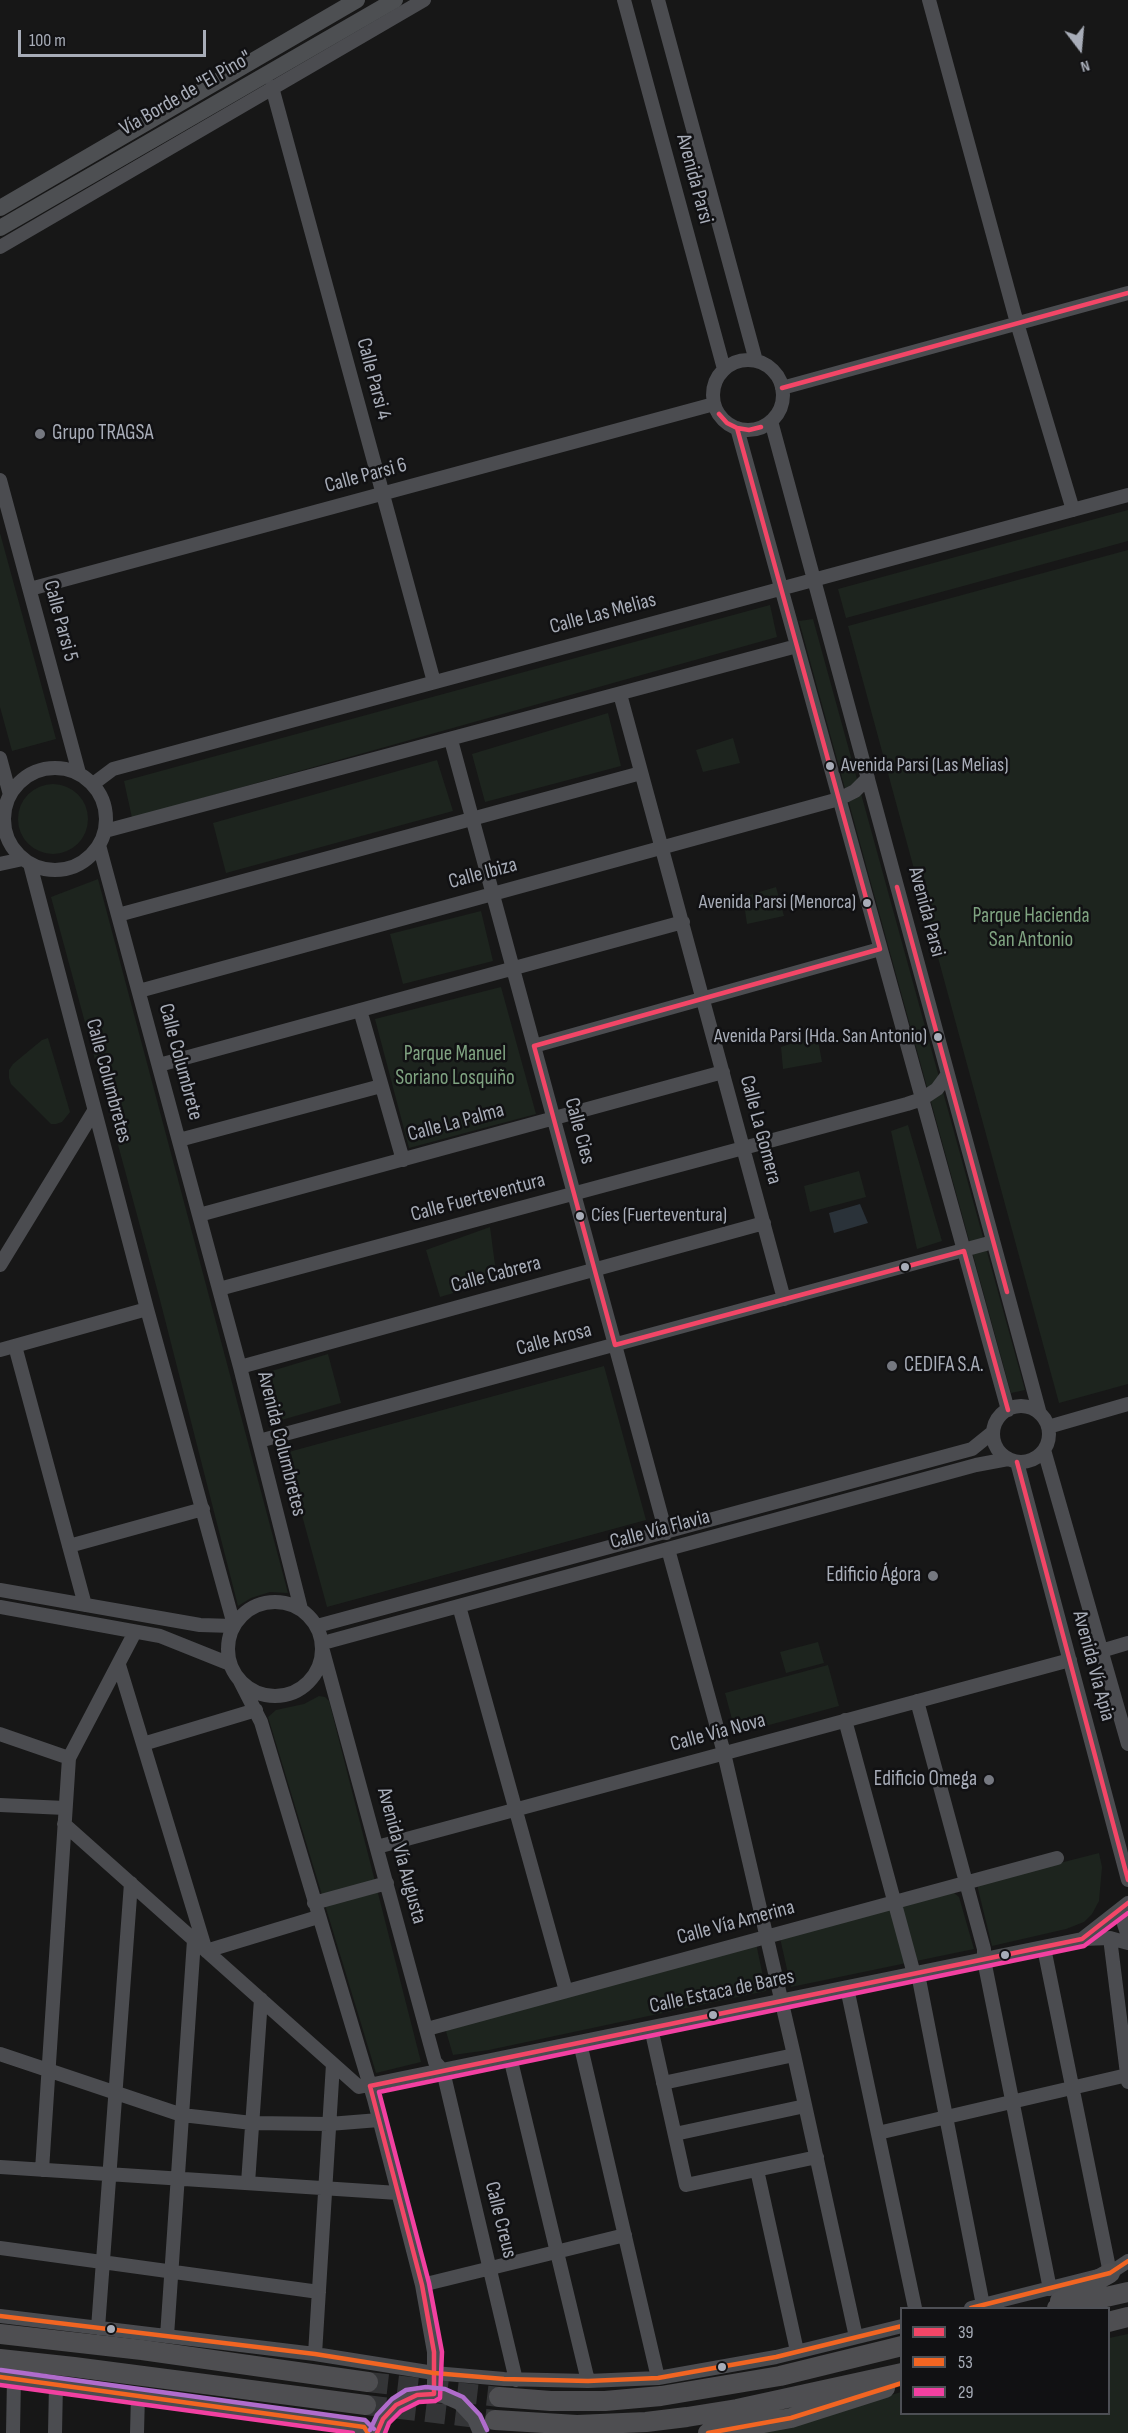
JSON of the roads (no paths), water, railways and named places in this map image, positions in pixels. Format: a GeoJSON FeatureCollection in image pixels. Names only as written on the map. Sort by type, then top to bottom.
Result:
{"type":"FeatureCollection","features":[{"type":"Feature","properties":{"kind":"highway"},"geometry":{"type":"LineString","coordinates":[[1049,2307],[1110,2273]]}},
{"type":"Feature","properties":{"kind":"highway"},"geometry":{"type":"LineString","coordinates":[[1060,2307],[1128,2292]]}},
{"type":"Feature","properties":{"kind":"highway"},"geometry":{"type":"LineString","coordinates":[[1110,2322],[1128,2317]]}},
{"type":"Feature","properties":{"kind":"highway"},"geometry":{"type":"LineString","coordinates":[[0,2334],[142,2350],[368,2382]]}},
{"type":"Feature","properties":{"kind":"highway"},"geometry":{"type":"LineString","coordinates":[[499,2397],[605,2401],[662,2396],[780,2376],[900,2346]]}},
{"type":"Feature","properties":{"kind":"highway"},"geometry":{"type":"LineString","coordinates":[[0,2359],[366,2405]]}},
{"type":"Feature","properties":{"kind":"highway"},"geometry":{"type":"LineString","coordinates":[[487,2427],[578,2425],[677,2418],[737,2409],[900,2373]]}},
{"type":"Feature","properties":{"kind":"highway"},"geometry":{"type":"LineString","coordinates":[[708,2433],[790,2418],[900,2384]]}},
{"type":"Feature","properties":{"kind":"main road","name":"Vía Borde de \"El Pino\""},"geometry":{"type":"LineString","coordinates":[[0,208],[357,0]]}},
{"type":"Feature","properties":{"kind":"main road","name":"Vía Borde de \"El Pino\""},"geometry":{"type":"LineString","coordinates":[[0,228],[395,0]]}},
{"type":"Feature","properties":{"kind":"street"},"geometry":{"type":"LineString","coordinates":[[0,247],[424,0]]}},
{"type":"Feature","properties":{"kind":"street","name":"Avenida Parsi"},"geometry":{"type":"LineString","coordinates":[[624,0],[724,369]]}},
{"type":"Feature","properties":{"kind":"street","name":"Avenida Parsi"},"geometry":{"type":"LineString","coordinates":[[658,0],[756,361]]}},
{"type":"Feature","properties":{"kind":"street"},"geometry":{"type":"LineString","coordinates":[[929,0],[1017,323],[1073,510]]}},
{"type":"Feature","properties":{"kind":"street","name":"Calle Parsi 4"},"geometry":{"type":"LineString","coordinates":[[272,87],[434,682]]}},
{"type":"Feature","properties":{"kind":"street"},"geometry":{"type":"LineString","coordinates":[[782,388],[1128,293]]}},
{"type":"Feature","properties":{"kind":"street"},"geometry":{"type":"LineString","coordinates":[[745,360],[756,361],[773,370],[782,388],[781,406],[771,421],[761,427],[749,430],[737,428],[727,423],[719,414],[714,404],[714,385],[724,369],[734,363],[745,360]]}},
{"type":"Feature","properties":{"kind":"street","name":"Calle Parsi 6"},"geometry":{"type":"LineString","coordinates":[[30,590],[714,404]]}},
{"type":"Feature","properties":{"kind":"street","name":"Avenida Parsi"},"geometry":{"type":"LineString","coordinates":[[771,421],[1040,1414]]}},
{"type":"Feature","properties":{"kind":"street"},"geometry":{"type":"LineString","coordinates":[[737,428],[1008,1410]]}},
{"type":"Feature","properties":{"kind":"street","name":"Calle Parsi 5"},"geometry":{"type":"LineString","coordinates":[[0,480],[79,773]]}},
{"type":"Feature","properties":{"kind":"street","name":"Calle Las Melias"},"geometry":{"type":"LineString","coordinates":[[93,784],[113,769],[1128,495]]}},
{"type":"Feature","properties":{"kind":"street"},"geometry":{"type":"LineString","coordinates":[[105,831],[797,646]]}},
{"type":"Feature","properties":{"kind":"street","name":"Calle La Gomera"},"geometry":{"type":"LineString","coordinates":[[620,694],[784,1299]]}},
{"type":"Feature","properties":{"kind":"street","name":"Calle Cies"},"geometry":{"type":"LineString","coordinates":[[451,740],[666,1533]]}},
{"type":"Feature","properties":{"kind":"street"},"geometry":{"type":"LineString","coordinates":[[0,758],[5,800],[5,833],[12,847],[26,861],[45,869],[61,870],[76,866],[89,857],[99,845],[105,831],[106,814],[102,798],[93,784],[79,773],[64,768],[50,768],[22,779],[5,800]]}},
{"type":"Feature","properties":{"kind":"street"},"geometry":{"type":"LineString","coordinates":[[118,915],[641,773]]}},
{"type":"Feature","properties":{"kind":"street","name":"Calle Ibiza"},"geometry":{"type":"LineString","coordinates":[[139,991],[839,799],[855,791],[868,778]]}},
{"type":"Feature","properties":{"kind":"street","name":"Calle Columbrete"},"geometry":{"type":"LineString","coordinates":[[99,845],[219,1289]]}},
{"type":"Feature","properties":{"kind":"street"},"geometry":{"type":"LineString","coordinates":[[0,864],[26,861]]}},
{"type":"Feature","properties":{"kind":"street","name":"Calle Columbretes"},"geometry":{"type":"LineString","coordinates":[[26,861],[147,1309]]}},
{"type":"Feature","properties":{"kind":"street"},"geometry":{"type":"LineString","coordinates":[[159,1065],[683,922]]}},
{"type":"Feature","properties":{"kind":"street"},"geometry":{"type":"LineString","coordinates":[[534,1046],[880,949]]}},
{"type":"Feature","properties":{"kind":"street"},"geometry":{"type":"LineString","coordinates":[[360,1010],[403,1160]]}},
{"type":"Feature","properties":{"kind":"street","name":"Calle La Palma"},"geometry":{"type":"LineString","coordinates":[[199,1215],[723,1072]]}},
{"type":"Feature","properties":{"kind":"street"},"geometry":{"type":"LineString","coordinates":[[922,1099],[936,1089],[948,1074]]}},
{"type":"Feature","properties":{"kind":"street"},"geometry":{"type":"LineString","coordinates":[[179,1140],[381,1086]]}},
{"type":"Feature","properties":{"kind":"street","name":"Calle Fuerteventura"},"geometry":{"type":"LineString","coordinates":[[219,1289],[922,1099]]}},
{"type":"Feature","properties":{"kind":"street"},"geometry":{"type":"LineString","coordinates":[[0,1265],[94,1111]]}},
{"type":"Feature","properties":{"kind":"street","name":"Calle Cabrera"},"geometry":{"type":"LineString","coordinates":[[240,1368],[764,1222]]}},
{"type":"Feature","properties":{"kind":"street","name":"Calle Arosa"},"geometry":{"type":"LineString","coordinates":[[260,1442],[993,1242]]}},
{"type":"Feature","properties":{"kind":"street","name":"Avenida Columbretes"},"geometry":{"type":"LineString","coordinates":[[219,1289],[301,1609]]}},
{"type":"Feature","properties":{"kind":"street"},"geometry":{"type":"LineString","coordinates":[[0,1350],[147,1309],[234,1626]]}},
{"type":"Feature","properties":{"kind":"street"},"geometry":{"type":"LineString","coordinates":[[15,1346],[85,1605]]}},
{"type":"Feature","properties":{"kind":"street"},"geometry":{"type":"LineString","coordinates":[[1048,1427],[1128,1404]]}},
{"type":"Feature","properties":{"kind":"street"},"geometry":{"type":"LineString","coordinates":[[1024,1407],[1040,1414],[1048,1427],[1047,1443],[1044,1450],[1032,1460],[1012,1460],[996,1448],[993,1432],[1000,1416],[1008,1410],[1024,1407]]}},
{"type":"Feature","properties":{"kind":"street","name":"Calle Vía Flavia"},"geometry":{"type":"LineString","coordinates":[[317,1626],[972,1449],[993,1432]]}},
{"type":"Feature","properties":{"kind":"street","name":"Avenida Vía Apia"},"geometry":{"type":"LineString","coordinates":[[1044,1450],[1128,1744]]}},
{"type":"Feature","properties":{"kind":"street","name":"Calle Vía Flavia"},"geometry":{"type":"LineString","coordinates":[[323,1647],[459,1606],[976,1465],[1012,1460]]}},
{"type":"Feature","properties":{"kind":"street","name":"Avenida Vía Apia"},"geometry":{"type":"LineString","coordinates":[[1012,1460],[1070,1660],[1128,1880]]}},
{"type":"Feature","properties":{"kind":"street"},"geometry":{"type":"LineString","coordinates":[[69,1546],[202,1509]]}},
{"type":"Feature","properties":{"kind":"street"},"geometry":{"type":"LineString","coordinates":[[668,1549],[724,1753],[806,2106],[856,2337]]}},
{"type":"Feature","properties":{"kind":"street"},"geometry":{"type":"LineString","coordinates":[[0,1590],[200,1625],[234,1626]]}},
{"type":"Feature","properties":{"kind":"street"},"geometry":{"type":"LineString","coordinates":[[239,1680],[249,1689],[262,1695],[291,1694],[303,1688],[320,1665],[323,1647],[317,1626],[301,1609],[286,1603],[271,1602],[256,1606],[243,1614],[234,1626],[228,1645],[230,1664],[239,1680],[256,1710],[370,2086],[422,2285],[434,2352],[434,2394]]}},
{"type":"Feature","properties":{"kind":"street"},"geometry":{"type":"LineString","coordinates":[[459,1606],[566,1991]]}},
{"type":"Feature","properties":{"kind":"street"},"geometry":{"type":"LineString","coordinates":[[0,1607],[160,1636],[230,1664]]}},
{"type":"Feature","properties":{"kind":"street"},"geometry":{"type":"LineString","coordinates":[[42,2170],[69,1758],[135,1632]]}},
{"type":"Feature","properties":{"kind":"street"},"geometry":{"type":"LineString","coordinates":[[1101,1651],[1128,1643]]}},
{"type":"Feature","properties":{"kind":"street","name":"Avenida Vía Augusta"},"geometry":{"type":"LineString","coordinates":[[323,1647],[435,2062],[443,2071]]}},
{"type":"Feature","properties":{"kind":"street","name":"Calle Via Nova"},"geometry":{"type":"LineString","coordinates":[[377,1847],[1070,1660]]}},
{"type":"Feature","properties":{"kind":"street"},"geometry":{"type":"LineString","coordinates":[[119,1665],[206,1951]]}},
{"type":"Feature","properties":{"kind":"street"},"geometry":{"type":"LineString","coordinates":[[917,1701],[984,1949],[984,1960],[1050,2289]]}},
{"type":"Feature","properties":{"kind":"street"},"geometry":{"type":"LineString","coordinates":[[143,1744],[256,1710]]}},
{"type":"Feature","properties":{"kind":"street"},"geometry":{"type":"LineString","coordinates":[[845,1720],[894,1902],[916,1974],[946,2117],[977,2307],[1110,2273],[1128,2261]]}},
{"type":"Feature","properties":{"kind":"street"},"geometry":{"type":"LineString","coordinates":[[0,1734],[69,1758]]}},
{"type":"Feature","properties":{"kind":"street"},"geometry":{"type":"LineString","coordinates":[[0,1804],[65,1808]]}},
{"type":"Feature","properties":{"kind":"street"},"geometry":{"type":"LineString","coordinates":[[64,1824],[359,2087],[370,2086]]}},
{"type":"Feature","properties":{"kind":"street","name":"Calle Vía Amerina"},"geometry":{"type":"LineString","coordinates":[[427,2029],[1057,1858]]}},
{"type":"Feature","properties":{"kind":"street"},"geometry":{"type":"LineString","coordinates":[[314,1903],[387,1882]]}},
{"type":"Feature","properties":{"kind":"street"},"geometry":{"type":"LineString","coordinates":[[98,2328],[131,1883]]}},
{"type":"Feature","properties":{"kind":"street"},"geometry":{"type":"LineString","coordinates":[[1128,1904],[1124,1924],[1128,1936]]}},
{"type":"Feature","properties":{"kind":"street","name":"Calle Estaca de Bares"},"geometry":{"type":"LineString","coordinates":[[1082,1939],[1128,1904]]}},
{"type":"Feature","properties":{"kind":"street"},"geometry":{"type":"LineString","coordinates":[[206,1951],[318,1917]]}},
{"type":"Feature","properties":{"kind":"street"},"geometry":{"type":"LineString","coordinates":[[878,2133],[1012,2101],[1127,2079],[1110,1938]]}},
{"type":"Feature","properties":{"kind":"street","name":"Calle Estaca de Bares"},"geometry":{"type":"LineString","coordinates":[[370,2086],[1082,1939],[1110,1938],[1128,1943]]}},
{"type":"Feature","properties":{"kind":"street"},"geometry":{"type":"LineString","coordinates":[[167,2336],[194,1940]]}},
{"type":"Feature","properties":{"kind":"street"},"geometry":{"type":"LineString","coordinates":[[1044,1948],[1110,2273]]}},
{"type":"Feature","properties":{"kind":"street"},"geometry":{"type":"LineString","coordinates":[[847,1988],[915,2307]]}},
{"type":"Feature","properties":{"kind":"street"},"geometry":{"type":"LineString","coordinates":[[248,2183],[261,1999]]}},
{"type":"Feature","properties":{"kind":"street"},"geometry":{"type":"LineString","coordinates":[[651,2028],[686,2186],[817,2157]]}},
{"type":"Feature","properties":{"kind":"street"},"geometry":{"type":"LineString","coordinates":[[580,2043],[658,2378]]}},
{"type":"Feature","properties":{"kind":"street"},"geometry":{"type":"LineString","coordinates":[[0,2054],[182,2115],[252,2123],[329,2124],[379,2120]]}},
{"type":"Feature","properties":{"kind":"street"},"geometry":{"type":"LineString","coordinates":[[663,2084],[794,2055]]}},
{"type":"Feature","properties":{"kind":"street"},"geometry":{"type":"LineString","coordinates":[[510,2057],[588,2381]]}},
{"type":"Feature","properties":{"kind":"street"},"geometry":{"type":"LineString","coordinates":[[315,2354],[333,2064]]}},
{"type":"Feature","properties":{"kind":"street","name":"Calle Creus"},"geometry":{"type":"LineString","coordinates":[[443,2071],[516,2380]]}},
{"type":"Feature","properties":{"kind":"street"},"geometry":{"type":"LineString","coordinates":[[675,2134],[806,2106]]}},
{"type":"Feature","properties":{"kind":"street"},"geometry":{"type":"LineString","coordinates":[[0,2167],[398,2193]]}},
{"type":"Feature","properties":{"kind":"street"},"geometry":{"type":"LineString","coordinates":[[757,2170],[797,2352]]}},
{"type":"Feature","properties":{"kind":"street"},"geometry":{"type":"LineString","coordinates":[[422,2285],[491,2270],[625,2235]]}},
{"type":"Feature","properties":{"kind":"street"},"geometry":{"type":"LineString","coordinates":[[0,2248],[319,2292]]}},
{"type":"Feature","properties":{"kind":"street"},"geometry":{"type":"LineString","coordinates":[[0,2316],[315,2354],[434,2373],[516,2380],[588,2381],[658,2378],[797,2352],[900,2326]]}},
{"type":"Feature","properties":{"kind":"street"},"geometry":{"type":"LineString","coordinates":[[13,2433],[7,2378],[364,2427],[368,2433]]}},
{"type":"Feature","properties":{"kind":"street"},"geometry":{"type":"LineString","coordinates":[[55,2433],[56,2384]]}},
{"type":"Feature","properties":{"kind":"street"},"geometry":{"type":"LineString","coordinates":[[377,2433],[387,2414],[402,2401],[417,2395],[434,2394],[450,2398],[487,2427]]}},
{"type":"Feature","properties":{"kind":"street"},"geometry":{"type":"LineString","coordinates":[[137,2433],[138,2395]]}},
{"type":"Feature","properties":{"kind":"tunnel"},"geometry":{"type":"LineString","coordinates":[[368,2382],[499,2397]]}},
{"type":"Feature","properties":{"kind":"tunnel"},"geometry":{"type":"LineString","coordinates":[[366,2405],[495,2420]]}},
{"type":"Feature","properties":{"kind":"place","name":"Grupo TRAGSA"},"geometry":{"type":"Point","coordinates":[40,434]}},
{"type":"Feature","properties":{"kind":"place","name":"Avenida Parsi (Las Melias)"},"geometry":{"type":"Point","coordinates":[830,766]}},
{"type":"Feature","properties":{"kind":"place","name":"Avenida Parsi (Menorca)"},"geometry":{"type":"Point","coordinates":[867,903]}},
{"type":"Feature","properties":{"kind":"place","name":"Avenida Parsi (Hda. San Antonio)"},"geometry":{"type":"Point","coordinates":[938,1037]}},
{"type":"Feature","properties":{"kind":"place","name":"Cíes (Fuerteventura)"},"geometry":{"type":"Point","coordinates":[580,1216]}},
{"type":"Feature","properties":{"kind":"place","name":"CEDIFA S.A."},"geometry":{"type":"Point","coordinates":[892,1366]}},
{"type":"Feature","properties":{"kind":"place","name":"Edificio Ágora"},"geometry":{"type":"Point","coordinates":[933,1576]}},
{"type":"Feature","properties":{"kind":"place","name":"Edificio Omega"},"geometry":{"type":"Point","coordinates":[989,1780]}},
{"type":"Feature","properties":{"kind":"park label","name":"Parque Hacienda San Antonio"},"geometry":{"type":"Point","coordinates":[1031,929]}},
{"type":"Feature","properties":{"kind":"park label","name":"Parque Manuel Soriano Losquiño"},"geometry":{"type":"Point","coordinates":[455,1067]}}]}
